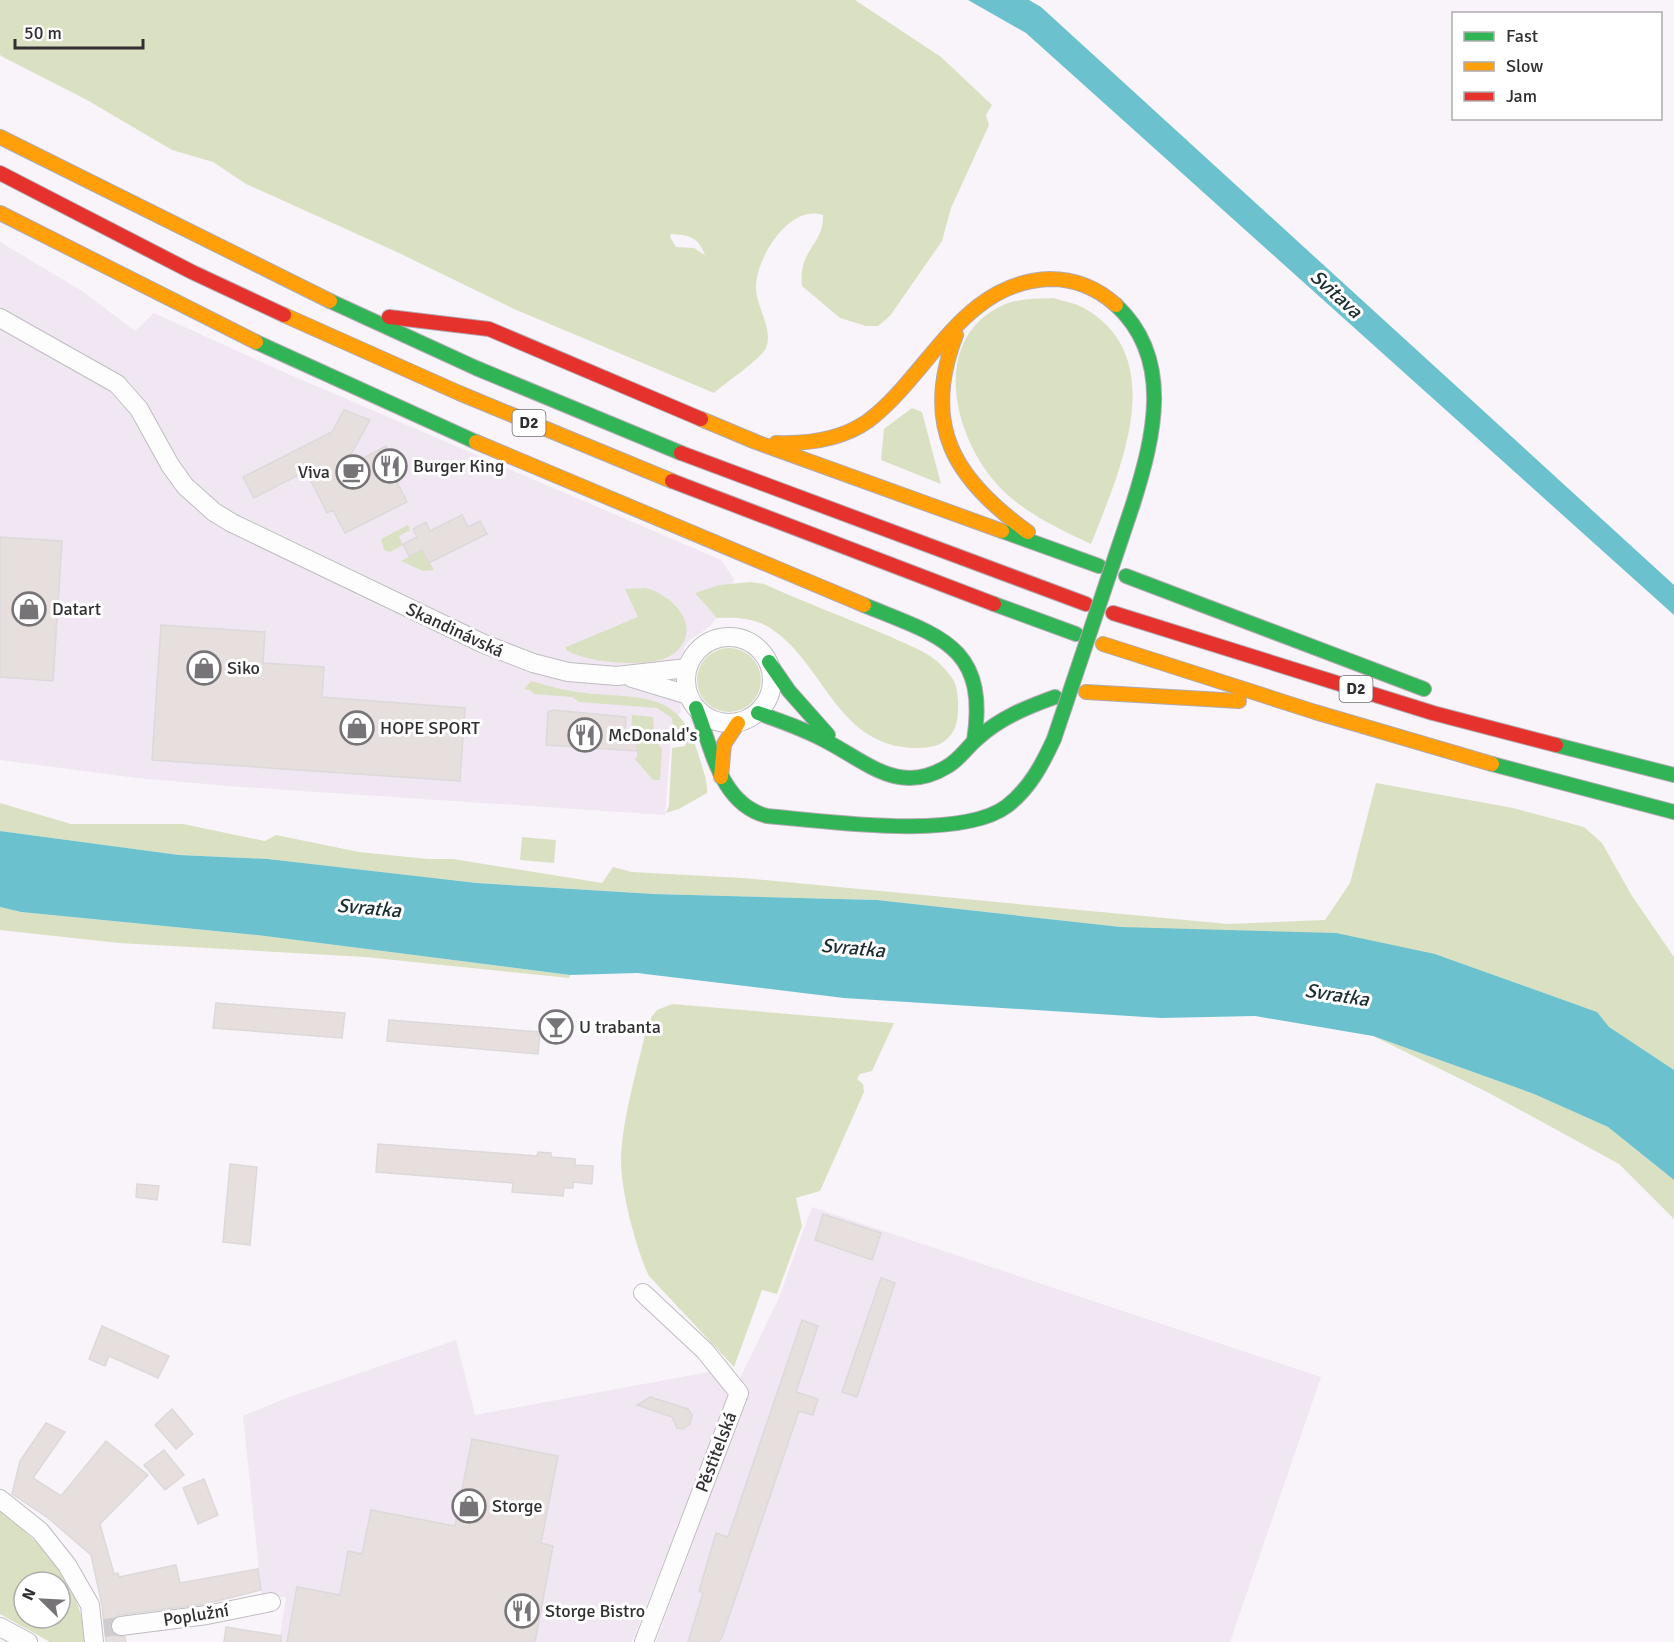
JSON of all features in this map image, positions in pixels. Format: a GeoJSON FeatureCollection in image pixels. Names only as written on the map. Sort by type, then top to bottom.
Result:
{"type":"FeatureCollection","features":[{"type":"Feature","properties":{"kind":"highway","name":"D2"},"geometry":{"type":"LineString","coordinates":[[0,136],[269,273],[476,368],[737,476],[1086,604]]}},
{"type":"Feature","properties":{"kind":"highway","name":"D2"},"geometry":{"type":"LineString","coordinates":[[0,173],[254,302],[464,397],[727,504],[1074,639],[1005,624]]}},
{"type":"Feature","properties":{"kind":"highway"},"geometry":{"type":"LineString","coordinates":[[0,213],[87,268]]}},
{"type":"Feature","properties":{"kind":"highway"},"geometry":{"type":"LineString","coordinates":[[15,222],[247,338],[448,430],[939,636],[972,670],[978,688],[980,708],[974,741]]}},
{"type":"Feature","properties":{"kind":"highway"},"geometry":{"type":"LineString","coordinates":[[692,701],[721,779],[738,804],[750,813],[934,828],[958,826],[993,814],[1021,795],[1039,771],[1054,739],[1133,504],[1154,432],[1155,385],[1144,343],[1122,310],[1108,297],[1082,283],[1052,278],[1033,279],[994,293],[963,321],[920,366],[890,403],[865,423],[841,435],[816,442],[756,442]]}},
{"type":"Feature","properties":{"kind":"highway"},"geometry":{"type":"LineString","coordinates":[[357,313],[489,329],[756,442],[1099,566]]}},
{"type":"Feature","properties":{"kind":"highway"},"geometry":{"type":"LineString","coordinates":[[963,321],[943,364],[939,390],[940,417],[955,456],[980,488],[1010,519],[1049,545],[1083,561]]}},
{"type":"Feature","properties":{"kind":"highway"},"geometry":{"type":"LineString","coordinates":[[710,539],[788,558]]}},
{"type":"Feature","properties":{"kind":"highway"},"geometry":{"type":"LineString","coordinates":[[1126,576],[1436,694]]}},
{"type":"Feature","properties":{"kind":"highway","name":"D2"},"geometry":{"type":"LineString","coordinates":[[1113,613],[1433,712],[1674,775]]}},
{"type":"Feature","properties":{"kind":"highway","name":"D2"},"geometry":{"type":"LineString","coordinates":[[1103,644],[1283,703],[1604,795],[1674,812]]}},
{"type":"Feature","properties":{"kind":"highway"},"geometry":{"type":"LineString","coordinates":[[769,662],[789,691],[841,749]]}},
{"type":"Feature","properties":{"kind":"highway"},"geometry":{"type":"LineString","coordinates":[[1086,692],[1283,703]]}},
{"type":"Feature","properties":{"kind":"highway"},"geometry":{"type":"LineString","coordinates":[[758,713],[787,722],[841,749],[886,777],[917,779],[948,767],[974,741],[1017,712],[1055,697]]}},
{"type":"Feature","properties":{"kind":"highway"},"geometry":{"type":"LineString","coordinates":[[1480,711],[1602,758]]}},
{"type":"Feature","properties":{"kind":"highway"},"geometry":{"type":"LineString","coordinates":[[721,779],[724,744],[738,723]]}},
{"type":"Feature","properties":{"kind":"street","name":"Skandinávská"},"geometry":{"type":"LineString","coordinates":[[0,318],[117,384],[139,409],[170,465],[199,500],[232,523],[516,657],[568,672],[627,676],[687,668]]}},
{"type":"Feature","properties":{"kind":"street"},"geometry":{"type":"LineString","coordinates":[[731,636],[754,644],[769,662],[772,673],[770,695],[758,713],[738,723],[715,721],[692,701],[687,668],[698,649],[707,642],[731,636]]}},
{"type":"Feature","properties":{"kind":"street","name":"Skandinávská"},"geometry":{"type":"LineString","coordinates":[[627,676],[692,701]]}},
{"type":"Feature","properties":{"kind":"street","name":"Pěstitelská"},"geometry":{"type":"LineString","coordinates":[[643,1293],[705,1351],[739,1393],[644,1642]]}},
{"type":"Feature","properties":{"kind":"street"},"geometry":{"type":"LineString","coordinates":[[0,1499],[40,1532],[67,1565],[103,1631]]}},
{"type":"Feature","properties":{"kind":"street","name":"Poplužní"},"geometry":{"type":"LineString","coordinates":[[103,1631],[207,1615],[271,1602]]}},
{"type":"Feature","properties":{"kind":"street"},"geometry":{"type":"LineString","coordinates":[[0,1627],[28,1642]]}},
{"type":"Feature","properties":{"kind":"shaded area"},"geometry":{"type":"Polygon","coordinates":[[[0,242],[82,291],[135,331],[154,313],[288,374],[721,560],[734,579],[724,609],[709,627],[686,643],[674,673],[681,712],[672,723],[665,815],[229,786],[137,778],[0,760],[0,242]]]}},
{"type":"Feature","properties":{"kind":"shaded area"},"geometry":{"type":"Polygon","coordinates":[[[812,1207],[1321,1377],[1230,1642],[656,1642],[749,1391],[740,1378],[778,1300],[812,1207]]]}},
{"type":"Feature","properties":{"kind":"shaded area","name":"Storge"},"geometry":{"type":"Polygon","coordinates":[[[456,1340],[475,1415],[714,1371],[726,1385],[727,1399],[632,1642],[279,1642],[286,1597],[262,1599],[243,1416],[284,1399],[456,1340]]]}},
{"type":"Feature","properties":{"kind":"green space"},"geometry":{"type":"Polygon","coordinates":[[[0,0],[855,0],[941,57],[992,105],[986,115],[989,125],[951,208],[942,241],[890,316],[878,326],[866,326],[840,318],[802,286],[804,264],[820,234],[823,215],[811,214],[799,217],[777,235],[762,261],[758,274],[756,294],[768,333],[766,348],[714,393],[514,309],[399,253],[246,184],[213,162],[172,150],[87,100],[0,55],[0,0]],[[671,234],[670,237],[676,247],[694,248],[705,255],[699,244],[692,238],[671,234]]]}},
{"type":"Feature","properties":{"kind":"green space"},"geometry":{"type":"Polygon","coordinates":[[[1053,298],[1084,308],[1111,330],[1126,356],[1132,386],[1131,418],[1124,451],[1091,544],[1027,510],[995,482],[980,462],[968,438],[960,413],[956,388],[957,363],[965,340],[980,320],[1003,305],[1015,301],[1053,298]]]}},
{"type":"Feature","properties":{"kind":"green space"},"geometry":{"type":"Polygon","coordinates":[[[912,408],[922,412],[941,484],[881,460],[884,429],[912,408]]]}},
{"type":"Feature","properties":{"kind":"green space"},"geometry":{"type":"Polygon","coordinates":[[[408,525],[410,530],[399,536],[403,545],[390,552],[384,550],[381,539],[408,525]]]}},
{"type":"Feature","properties":{"kind":"green space"},"geometry":{"type":"Polygon","coordinates":[[[422,550],[434,570],[423,571],[401,561],[422,550]]]}},
{"type":"Feature","properties":{"kind":"green space"},"geometry":{"type":"Polygon","coordinates":[[[751,582],[764,584],[891,637],[918,649],[937,661],[953,679],[957,691],[957,720],[951,735],[938,745],[916,748],[889,744],[867,734],[849,719],[789,643],[758,622],[738,618],[717,618],[695,593],[719,585],[751,582]]]}},
{"type":"Feature","properties":{"kind":"green space"},"geometry":{"type":"Polygon","coordinates":[[[645,588],[665,597],[680,612],[685,621],[687,631],[677,651],[654,661],[622,663],[576,655],[566,650],[566,647],[638,617],[625,589],[645,588]]]}},
{"type":"Feature","properties":{"kind":"green space"},"geometry":{"type":"Polygon","coordinates":[[[729,648],[747,654],[755,662],[761,680],[755,698],[747,706],[729,712],[711,706],[703,698],[697,680],[703,662],[711,654],[729,648]]]}},
{"type":"Feature","properties":{"kind":"green space"},"geometry":{"type":"Polygon","coordinates":[[[531,681],[578,692],[655,701],[668,707],[680,717],[690,732],[704,773],[707,793],[679,809],[666,813],[669,806],[672,748],[685,746],[689,735],[685,731],[673,730],[672,718],[657,708],[579,702],[572,697],[534,694],[524,689],[531,681]]]}},
{"type":"Feature","properties":{"kind":"green space"},"geometry":{"type":"Polygon","coordinates":[[[632,715],[653,717],[655,740],[662,749],[660,780],[653,780],[634,758],[637,758],[638,736],[631,735],[632,715]]]}},
{"type":"Feature","properties":{"kind":"green space"},"geometry":{"type":"Polygon","coordinates":[[[1376,783],[1513,808],[1584,827],[1602,843],[1632,896],[1674,957],[1674,1070],[1608,1027],[1597,1012],[1435,954],[1121,927],[877,900],[654,894],[477,883],[268,859],[179,855],[0,831],[0,803],[71,824],[183,824],[265,841],[276,835],[359,852],[428,859],[453,859],[602,883],[613,867],[632,872],[743,878],[1228,924],[1325,920],[1350,883],[1376,783]]]}},
{"type":"Feature","properties":{"kind":"green space"},"geometry":{"type":"Polygon","coordinates":[[[522,837],[556,840],[554,863],[520,860],[522,837]]]}},
{"type":"Feature","properties":{"kind":"green space"},"geometry":{"type":"Polygon","coordinates":[[[0,907],[21,912],[257,935],[570,975],[569,978],[365,957],[119,943],[0,930],[0,907]]]}},
{"type":"Feature","properties":{"kind":"green space"},"geometry":{"type":"Polygon","coordinates":[[[672,1004],[894,1023],[872,1071],[860,1074],[857,1079],[863,1084],[864,1092],[820,1191],[796,1198],[802,1226],[777,1294],[762,1290],[734,1367],[649,1276],[634,1235],[623,1185],[621,1159],[624,1126],[648,1022],[657,1010],[672,1004]]]}},
{"type":"Feature","properties":{"kind":"green space"},"geometry":{"type":"Polygon","coordinates":[[[1373,1036],[1534,1094],[1608,1127],[1674,1180],[1674,1219],[1619,1164],[1489,1093],[1373,1036]]]}},
{"type":"Feature","properties":{"kind":"green space"},"geometry":{"type":"Polygon","coordinates":[[[0,1510],[31,1537],[60,1570],[12,1570],[12,1621],[0,1614],[0,1510]]]}},
{"type":"Feature","properties":{"kind":"green space"},"geometry":{"type":"Polygon","coordinates":[[[72,1592],[82,1621],[85,1642],[50,1642],[29,1630],[72,1630],[72,1592]]]}},
{"type":"Feature","properties":{"kind":"water","name":"Svitava"},"geometry":{"type":"Polygon","coordinates":[[[968,0],[1029,0],[1041,7],[1674,585],[1674,615],[1026,33],[968,0]]]}},
{"type":"Feature","properties":{"kind":"water","name":"Svratka"},"geometry":{"type":"Polygon","coordinates":[[[0,831],[179,855],[268,859],[477,883],[654,894],[877,900],[1121,927],[1336,933],[1435,954],[1597,1012],[1609,1027],[1674,1070],[1674,1180],[1608,1127],[1534,1094],[1373,1036],[1255,1016],[1161,1018],[844,998],[637,973],[570,975],[257,935],[21,912],[0,907],[0,831]]]}},
{"type":"Feature","properties":{"kind":"building"},"geometry":{"type":"Polygon","coordinates":[[[344,410],[370,420],[343,469],[386,446],[401,475],[395,478],[407,502],[345,533],[333,510],[327,513],[306,471],[254,498],[243,477],[332,432],[344,410]]]}},
{"type":"Feature","properties":{"kind":"building"},"geometry":{"type":"Polygon","coordinates":[[[462,515],[468,527],[480,521],[487,534],[429,563],[422,550],[409,556],[403,544],[417,537],[413,529],[426,522],[430,531],[462,515]]]}},
{"type":"Feature","properties":{"kind":"building","name":"Datart"},"geometry":{"type":"Polygon","coordinates":[[[0,537],[62,541],[53,681],[0,677],[0,537]]]}},
{"type":"Feature","properties":{"kind":"building"},"geometry":{"type":"Polygon","coordinates":[[[161,625],[265,632],[263,663],[324,667],[322,697],[465,708],[460,781],[152,760],[161,625]]]}},
{"type":"Feature","properties":{"kind":"building","name":"McDonald's"},"geometry":{"type":"Polygon","coordinates":[[[553,710],[626,717],[625,734],[638,735],[637,751],[546,745],[548,712],[553,710]]]}},
{"type":"Feature","properties":{"kind":"building"},"geometry":{"type":"Polygon","coordinates":[[[216,1003],[345,1013],[342,1038],[213,1028],[216,1003]]]}},
{"type":"Feature","properties":{"kind":"building"},"geometry":{"type":"Polygon","coordinates":[[[389,1020],[540,1032],[538,1054],[387,1041],[389,1020]]]}},
{"type":"Feature","properties":{"kind":"building"},"geometry":{"type":"Polygon","coordinates":[[[378,1144],[537,1156],[538,1152],[551,1153],[551,1157],[575,1159],[575,1165],[593,1166],[592,1184],[573,1182],[573,1188],[564,1188],[563,1196],[512,1192],[513,1183],[376,1172],[378,1144]]]}},
{"type":"Feature","properties":{"kind":"building"},"geometry":{"type":"Polygon","coordinates":[[[230,1164],[257,1167],[250,1245],[223,1242],[230,1164]]]}},
{"type":"Feature","properties":{"kind":"building"},"geometry":{"type":"Polygon","coordinates":[[[137,1184],[159,1186],[157,1200],[136,1197],[137,1184]]]}},
{"type":"Feature","properties":{"kind":"building"},"geometry":{"type":"Polygon","coordinates":[[[823,1214],[881,1233],[872,1260],[815,1240],[823,1214]]]}},
{"type":"Feature","properties":{"kind":"building"},"geometry":{"type":"Polygon","coordinates":[[[881,1278],[895,1283],[857,1397],[842,1392],[881,1278]]]}},
{"type":"Feature","properties":{"kind":"building"},"geometry":{"type":"Polygon","coordinates":[[[802,1320],[818,1326],[796,1392],[818,1399],[813,1415],[799,1411],[722,1637],[719,1642],[688,1642],[703,1593],[699,1591],[716,1533],[728,1537],[802,1320]]]}},
{"type":"Feature","properties":{"kind":"building"},"geometry":{"type":"Polygon","coordinates":[[[102,1326],[169,1356],[158,1378],[109,1356],[105,1366],[89,1359],[102,1326]]]}},
{"type":"Feature","properties":{"kind":"building"},"geometry":{"type":"Polygon","coordinates":[[[650,1397],[688,1409],[692,1415],[690,1424],[683,1429],[677,1428],[672,1417],[637,1405],[650,1397]]]}},
{"type":"Feature","properties":{"kind":"building"},"geometry":{"type":"Polygon","coordinates":[[[172,1409],[193,1434],[176,1449],[155,1425],[172,1409]]]}},
{"type":"Feature","properties":{"kind":"building"},"geometry":{"type":"Polygon","coordinates":[[[46,1423],[65,1432],[33,1478],[61,1496],[106,1441],[148,1475],[100,1524],[114,1574],[118,1573],[119,1577],[176,1565],[180,1583],[258,1569],[261,1590],[205,1604],[119,1615],[111,1621],[110,1628],[116,1636],[125,1637],[126,1642],[106,1642],[102,1605],[91,1555],[47,1517],[12,1494],[20,1461],[46,1423]]]}},
{"type":"Feature","properties":{"kind":"building"},"geometry":{"type":"Polygon","coordinates":[[[472,1439],[558,1456],[541,1543],[553,1546],[535,1642],[287,1642],[297,1587],[340,1595],[348,1551],[362,1554],[371,1510],[455,1526],[472,1439]]]}},
{"type":"Feature","properties":{"kind":"building"},"geometry":{"type":"Polygon","coordinates":[[[164,1450],[184,1475],[165,1490],[144,1465],[164,1450]]]}},
{"type":"Feature","properties":{"kind":"building"},"geometry":{"type":"Polygon","coordinates":[[[204,1479],[218,1515],[198,1524],[183,1488],[204,1479]]]}},
{"type":"Feature","properties":{"kind":"building"},"geometry":{"type":"Polygon","coordinates":[[[226,1627],[281,1636],[281,1642],[224,1642],[226,1627]]]}},
{"type":"Feature","properties":{"kind":"tunnel"},"geometry":{"type":"LineString","coordinates":[[104,1628],[121,1626]]}},
{"type":"Feature","properties":{"kind":"traffic: fast"},"geometry":{"type":"LineString","coordinates":[[330,301],[476,368],[681,453]]}},
{"type":"Feature","properties":{"kind":"traffic: fast"},"geometry":{"type":"LineString","coordinates":[[1116,305],[1134,326],[1146,349],[1152,374],[1154,400],[1152,426],[1133,504]]}},
{"type":"Feature","properties":{"kind":"traffic: fast"},"geometry":{"type":"LineString","coordinates":[[256,342],[476,442]]}},
{"type":"Feature","properties":{"kind":"traffic: fast"},"geometry":{"type":"LineString","coordinates":[[1054,739],[1133,504]]}},
{"type":"Feature","properties":{"kind":"traffic: fast"},"geometry":{"type":"LineString","coordinates":[[1002,531],[1099,566]]}},
{"type":"Feature","properties":{"kind":"traffic: fast"},"geometry":{"type":"LineString","coordinates":[[1126,576],[1424,689]]}},
{"type":"Feature","properties":{"kind":"traffic: fast"},"geometry":{"type":"LineString","coordinates":[[994,604],[1076,634]]}},
{"type":"Feature","properties":{"kind":"traffic: fast"},"geometry":{"type":"LineString","coordinates":[[864,605],[936,636],[953,649],[966,664],[974,684],[977,709],[974,741]]}},
{"type":"Feature","properties":{"kind":"traffic: fast"},"geometry":{"type":"LineString","coordinates":[[769,662],[789,691],[828,735]]}},
{"type":"Feature","properties":{"kind":"traffic: fast"},"geometry":{"type":"LineString","coordinates":[[758,713],[826,741],[885,773],[915,778],[948,766],[995,725],[1024,709],[1055,697]]}},
{"type":"Feature","properties":{"kind":"traffic: fast"},"geometry":{"type":"LineString","coordinates":[[696,708],[713,757],[728,787],[738,800],[751,810],[767,816],[856,824],[926,826],[986,817],[1007,806],[1029,784],[1054,739]]}},
{"type":"Feature","properties":{"kind":"traffic: fast"},"geometry":{"type":"LineString","coordinates":[[1556,745],[1674,775]]}},
{"type":"Feature","properties":{"kind":"traffic: fast"},"geometry":{"type":"LineString","coordinates":[[1492,764],[1674,812]]}},
{"type":"Feature","properties":{"kind":"traffic: slow"},"geometry":{"type":"LineString","coordinates":[[0,137],[330,301]]}},
{"type":"Feature","properties":{"kind":"traffic: slow"},"geometry":{"type":"LineString","coordinates":[[0,213],[256,342]]}},
{"type":"Feature","properties":{"kind":"traffic: slow"},"geometry":{"type":"LineString","coordinates":[[776,443],[800,443],[835,437],[868,421],[890,402],[970,313],[993,296],[1019,284],[1050,279],[1068,281],[1093,289],[1116,305]]}},
{"type":"Feature","properties":{"kind":"traffic: slow"},"geometry":{"type":"LineString","coordinates":[[284,315],[459,393],[672,481]]}},
{"type":"Feature","properties":{"kind":"traffic: slow"},"geometry":{"type":"LineString","coordinates":[[956,335],[946,367],[942,396],[944,423],[951,447],[963,470],[981,492],[1028,532]]}},
{"type":"Feature","properties":{"kind":"traffic: slow"},"geometry":{"type":"LineString","coordinates":[[701,419],[756,442],[1002,531]]}},
{"type":"Feature","properties":{"kind":"traffic: slow"},"geometry":{"type":"LineString","coordinates":[[476,442],[864,605]]}},
{"type":"Feature","properties":{"kind":"traffic: slow"},"geometry":{"type":"LineString","coordinates":[[1103,644],[1315,712],[1492,764]]}},
{"type":"Feature","properties":{"kind":"traffic: slow"},"geometry":{"type":"LineString","coordinates":[[1086,692],[1239,701]]}},
{"type":"Feature","properties":{"kind":"traffic: slow"},"geometry":{"type":"LineString","coordinates":[[721,777],[724,744],[738,723]]}},
{"type":"Feature","properties":{"kind":"traffic: jam"},"geometry":{"type":"LineString","coordinates":[[0,173],[192,272],[284,315]]}},
{"type":"Feature","properties":{"kind":"traffic: jam"},"geometry":{"type":"LineString","coordinates":[[389,317],[489,329],[701,419]]}},
{"type":"Feature","properties":{"kind":"traffic: jam"},"geometry":{"type":"LineString","coordinates":[[681,453],[1086,604]]}},
{"type":"Feature","properties":{"kind":"traffic: jam"},"geometry":{"type":"LineString","coordinates":[[672,481],[994,604]]}},
{"type":"Feature","properties":{"kind":"traffic: jam"},"geometry":{"type":"LineString","coordinates":[[1113,613],[1433,713],[1556,745]]}},
{"type":"Feature","properties":{"kind":"place","name":"Burger King"},"geometry":{"type":"Point","coordinates":[390,466]}},
{"type":"Feature","properties":{"kind":"place","name":"Viva"},"geometry":{"type":"Point","coordinates":[353,472]}},
{"type":"Feature","properties":{"kind":"place","name":"Datart"},"geometry":{"type":"Point","coordinates":[29,609]}},
{"type":"Feature","properties":{"kind":"place","name":"Siko"},"geometry":{"type":"Point","coordinates":[204,668]}},
{"type":"Feature","properties":{"kind":"place","name":"HOPE SPORT"},"geometry":{"type":"Point","coordinates":[357,728]}},
{"type":"Feature","properties":{"kind":"place","name":"McDonald's"},"geometry":{"type":"Point","coordinates":[585,735]}},
{"type":"Feature","properties":{"kind":"place","name":"U trabanta"},"geometry":{"type":"Point","coordinates":[556,1027]}},
{"type":"Feature","properties":{"kind":"place","name":"Storge"},"geometry":{"type":"Point","coordinates":[469,1506]}},
{"type":"Feature","properties":{"kind":"place","name":"Storge Bistro"},"geometry":{"type":"Point","coordinates":[522,1611]}}]}
